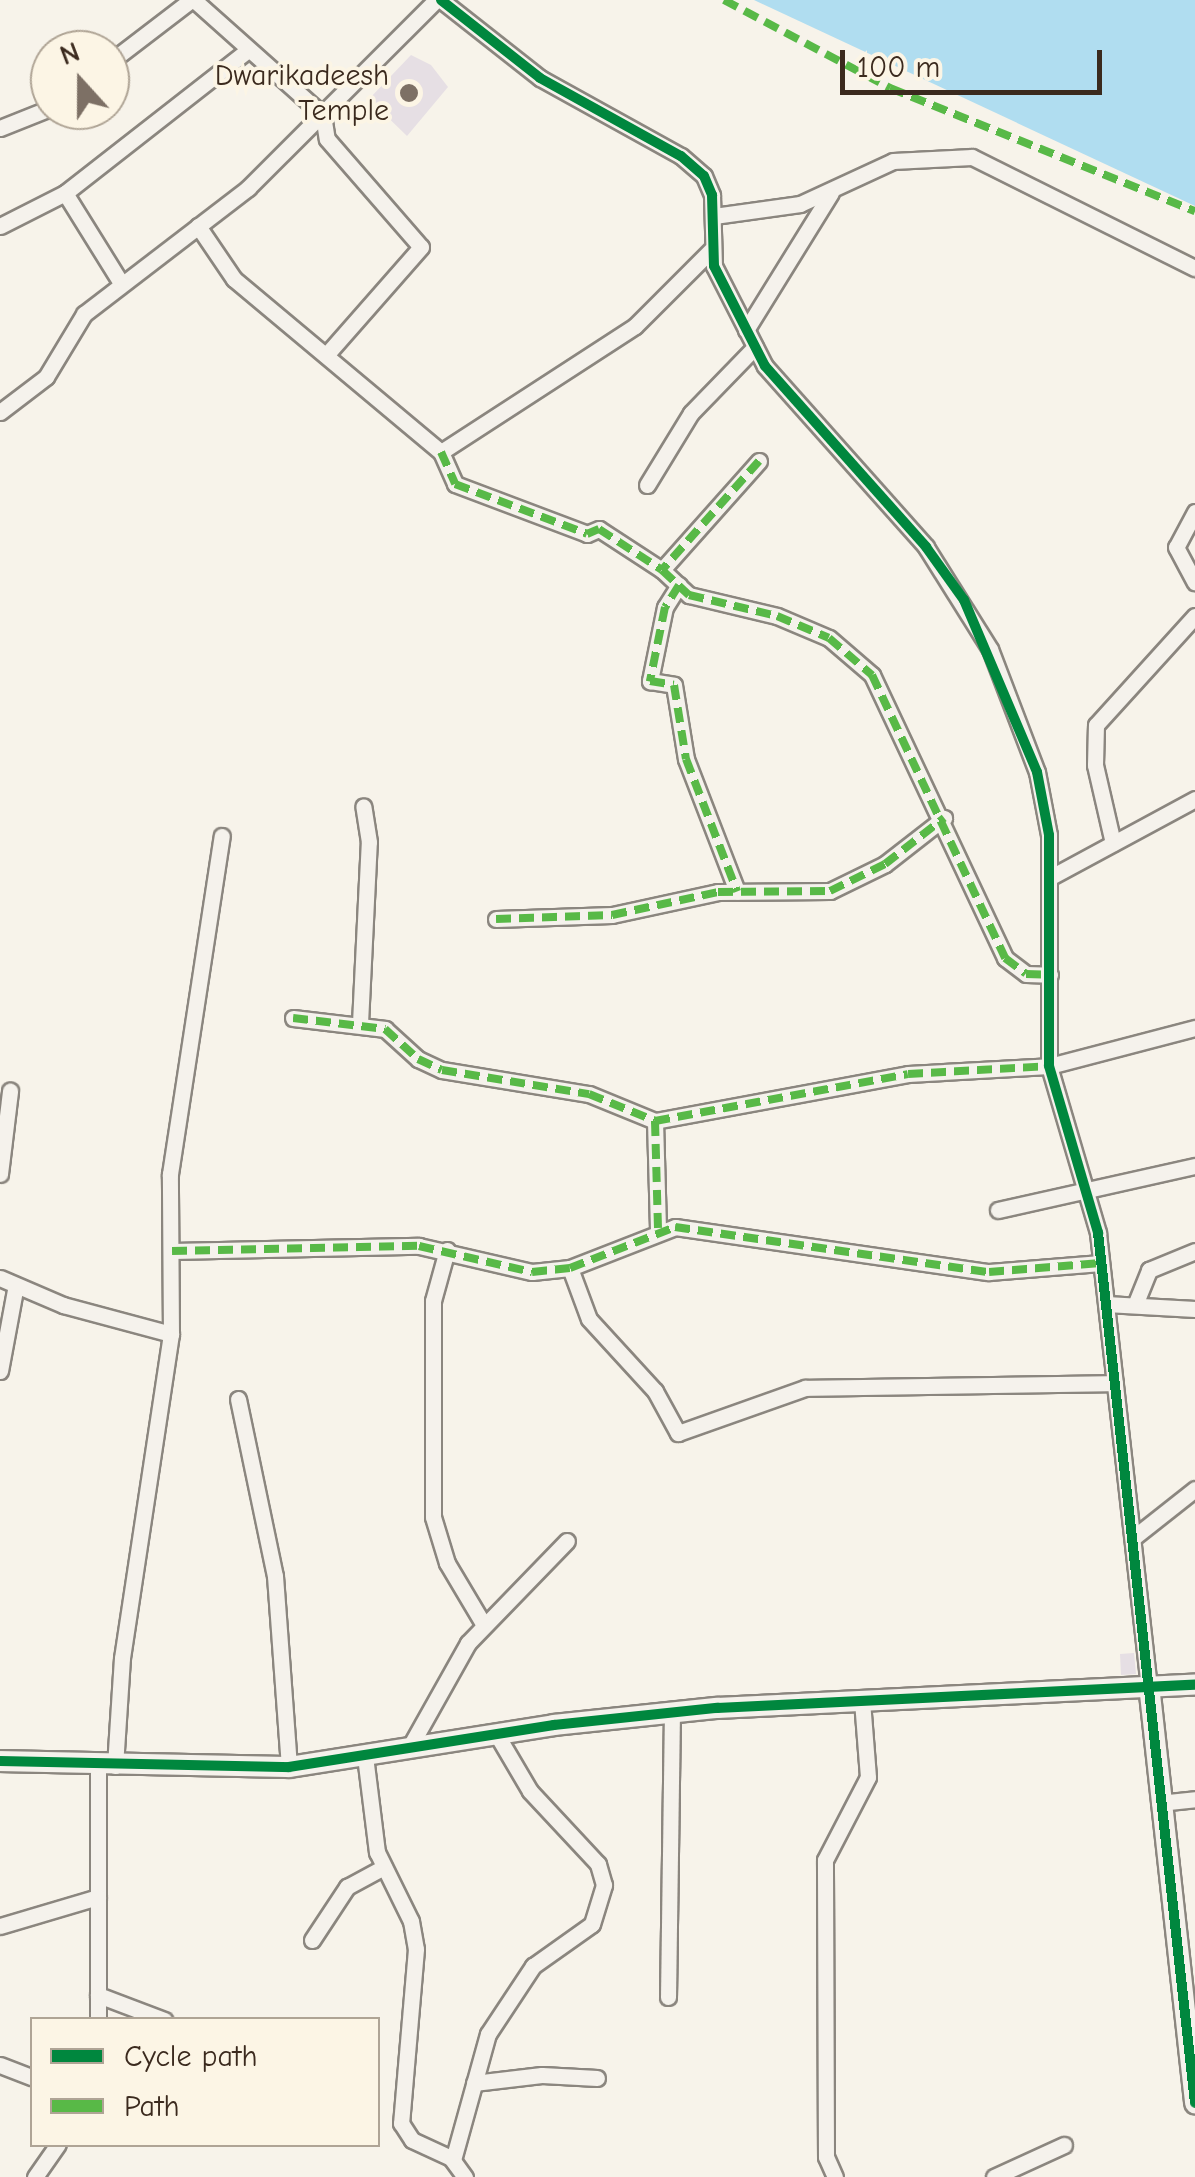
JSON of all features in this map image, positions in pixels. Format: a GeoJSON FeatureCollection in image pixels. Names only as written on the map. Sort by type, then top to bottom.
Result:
{"type":"FeatureCollection","features":[{"type":"Feature","properties":{"kind":"street"},"geometry":{"type":"LineString","coordinates":[[130,47],[192,0],[321,116],[327,139],[421,248],[326,355]]}},
{"type":"Feature","properties":{"kind":"street"},"geometry":{"type":"LineString","coordinates":[[0,412],[35,389],[73,328],[121,283],[248,188],[438,0],[540,78],[692,163],[704,176],[714,216],[711,250],[755,347],[781,388],[926,548],[964,600],[1037,772],[1049,878],[1049,1066],[1101,1262],[1195,2104]]}},
{"type":"Feature","properties":{"kind":"street"},"geometry":{"type":"LineString","coordinates":[[0,226],[64,194],[248,50]]}},
{"type":"Feature","properties":{"kind":"street"},"geometry":{"type":"LineString","coordinates":[[0,128],[30,116]]}},
{"type":"Feature","properties":{"kind":"street"},"geometry":{"type":"LineString","coordinates":[[714,216],[781,210],[893,161],[972,157],[1195,268]]}},
{"type":"Feature","properties":{"kind":"street"},"geometry":{"type":"LineString","coordinates":[[746,330],[832,190]]}},
{"type":"Feature","properties":{"kind":"street"},"geometry":{"type":"LineString","coordinates":[[64,194],[121,283]]}},
{"type":"Feature","properties":{"kind":"street"},"geometry":{"type":"LineString","coordinates":[[198,226],[234,279],[441,452],[455,484],[586,534],[600,530],[662,570],[689,595],[830,638],[872,675],[944,818],[1005,958],[1026,974],[1050,975]]}},
{"type":"Feature","properties":{"kind":"street"},"geometry":{"type":"LineString","coordinates":[[441,452],[635,326],[711,250]]}},
{"type":"Feature","properties":{"kind":"street"},"geometry":{"type":"LineString","coordinates":[[647,485],[691,413],[755,347]]}},
{"type":"Feature","properties":{"kind":"street"},"geometry":{"type":"LineString","coordinates":[[662,570],[759,461]]}},
{"type":"Feature","properties":{"kind":"street"},"geometry":{"type":"LineString","coordinates":[[1195,512],[1176,547],[1195,582]]}},
{"type":"Feature","properties":{"kind":"street"},"geometry":{"type":"LineString","coordinates":[[679,585],[665,607],[650,681],[674,685],[686,760],[737,890]]}},
{"type":"Feature","properties":{"kind":"street"},"geometry":{"type":"LineString","coordinates":[[1112,842],[1095,765],[1096,725],[1195,616]]}},
{"type":"Feature","properties":{"kind":"street"},"geometry":{"type":"LineString","coordinates":[[1049,878],[1195,799]]}},
{"type":"Feature","properties":{"kind":"street"},"geometry":{"type":"LineString","coordinates":[[360,1023],[369,842],[363,806]]}},
{"type":"Feature","properties":{"kind":"street"},"geometry":{"type":"LineString","coordinates":[[496,919],[612,916],[737,890],[830,891],[885,864],[944,818]]}},
{"type":"Feature","properties":{"kind":"street"},"geometry":{"type":"LineString","coordinates":[[98,2017],[98,1897],[107,1765],[171,1334],[170,1174],[222,836]]}},
{"type":"Feature","properties":{"kind":"street"},"geometry":{"type":"LineString","coordinates":[[293,1018],[360,1023],[384,1029],[418,1059],[442,1070],[588,1094],[655,1120],[908,1074],[1049,1066],[1195,1028]]}},
{"type":"Feature","properties":{"kind":"street"},"geometry":{"type":"LineString","coordinates":[[0,1174],[10,1091]]}},
{"type":"Feature","properties":{"kind":"street"},"geometry":{"type":"LineString","coordinates":[[655,1120],[658,1230]]}},
{"type":"Feature","properties":{"kind":"street"},"geometry":{"type":"LineString","coordinates":[[998,1210],[1195,1166]]}},
{"type":"Feature","properties":{"kind":"street"},"geometry":{"type":"LineString","coordinates":[[172,1251],[447,1250],[532,1272],[570,1268],[658,1230],[989,1272],[1101,1262]]}},
{"type":"Feature","properties":{"kind":"street"},"geometry":{"type":"LineString","coordinates":[[447,1250],[433,1301],[433,1517],[446,1563],[484,1625]]}},
{"type":"Feature","properties":{"kind":"street"},"geometry":{"type":"LineString","coordinates":[[1135,1306],[1149,1270],[1195,1252]]}},
{"type":"Feature","properties":{"kind":"street"},"geometry":{"type":"LineString","coordinates":[[570,1268],[589,1320],[655,1390],[678,1432],[805,1388],[1115,1383]]}},
{"type":"Feature","properties":{"kind":"street"},"geometry":{"type":"LineString","coordinates":[[0,1370],[8,1282],[171,1334]]}},
{"type":"Feature","properties":{"kind":"street"},"geometry":{"type":"LineString","coordinates":[[1106,1304],[1195,1309]]}},
{"type":"Feature","properties":{"kind":"street"},"geometry":{"type":"LineString","coordinates":[[238,1399],[274,1576],[289,1768]]}},
{"type":"Feature","properties":{"kind":"street"},"geometry":{"type":"LineString","coordinates":[[1133,1538],[1195,1489]]}},
{"type":"Feature","properties":{"kind":"street"},"geometry":{"type":"LineString","coordinates":[[408,1750],[484,1625],[567,1541]]}},
{"type":"Feature","properties":{"kind":"street"},"geometry":{"type":"LineString","coordinates":[[0,1761],[289,1768],[672,1712],[1149,1684],[1195,1685]]}},
{"type":"Feature","properties":{"kind":"street"},"geometry":{"type":"LineString","coordinates":[[835,2177],[826,2157],[825,1860],[868,1777],[862,1700]]}},
{"type":"Feature","properties":{"kind":"street"},"geometry":{"type":"LineString","coordinates":[[668,1997],[672,1712]]}},
{"type":"Feature","properties":{"kind":"street"},"geometry":{"type":"LineString","coordinates":[[453,2160],[482,2048],[508,1998],[543,1957],[592,1924],[604,1885],[598,1864],[530,1791],[497,1735]]}},
{"type":"Feature","properties":{"kind":"street"},"geometry":{"type":"LineString","coordinates":[[365,1756],[374,1837],[410,1921],[416,1949],[401,2123],[412,2140],[453,2160],[465,2177]]}},
{"type":"Feature","properties":{"kind":"street"},"geometry":{"type":"LineString","coordinates":[[1159,1803],[1195,1799]]}},
{"type":"Feature","properties":{"kind":"street"},"geometry":{"type":"LineString","coordinates":[[312,1940],[347,1887],[384,1867]]}},
{"type":"Feature","properties":{"kind":"street"},"geometry":{"type":"LineString","coordinates":[[0,1926],[98,1897]]}},
{"type":"Feature","properties":{"kind":"street"},"geometry":{"type":"LineString","coordinates":[[98,1995],[156,2017]]}},
{"type":"Feature","properties":{"kind":"street"},"geometry":{"type":"LineString","coordinates":[[0,2066],[30,2076]]}},
{"type":"Feature","properties":{"kind":"street"},"geometry":{"type":"LineString","coordinates":[[474,2083],[542,2074],[597,2078]]}},
{"type":"Feature","properties":{"kind":"street"},"geometry":{"type":"LineString","coordinates":[[994,2177],[1064,2145]]}},
{"type":"Feature","properties":{"kind":"street"},"geometry":{"type":"LineString","coordinates":[[35,2177],[56,2147]]}},
{"type":"Feature","properties":{"kind":"water"},"geometry":{"type":"Polygon","coordinates":[[[754,0],[1195,0],[1195,206],[754,0]]]}},
{"type":"Feature","properties":{"kind":"building","name":"Dwarikadeesh Temple"},"geometry":{"type":"Polygon","coordinates":[[[411,55],[431,65],[448,87],[407,136],[369,99],[411,55]]]}},
{"type":"Feature","properties":{"kind":"building"},"geometry":{"type":"Polygon","coordinates":[[[1134,1653],[1136,1674],[1121,1675],[1120,1654],[1134,1653]]]}},
{"type":"Feature","properties":{"kind":"marked path"},"geometry":{"type":"LineString","coordinates":[[724,0],[890,88],[1195,211]]}},
{"type":"Feature","properties":{"kind":"marked path"},"geometry":{"type":"LineString","coordinates":[[441,452],[455,484],[587,534],[599,529],[662,570]]}},
{"type":"Feature","properties":{"kind":"marked path"},"geometry":{"type":"LineString","coordinates":[[759,461],[662,570],[689,595],[777,616],[829,638],[872,675],[1005,958],[1026,974],[1050,975]]}},
{"type":"Feature","properties":{"kind":"marked path"},"geometry":{"type":"LineString","coordinates":[[679,585],[665,607],[650,681],[674,685],[686,759],[737,891]]}},
{"type":"Feature","properties":{"kind":"marked path"},"geometry":{"type":"LineString","coordinates":[[496,919],[612,915],[718,892],[830,891],[885,864],[944,818]]}},
{"type":"Feature","properties":{"kind":"marked path"},"geometry":{"type":"LineString","coordinates":[[293,1018],[385,1029],[418,1059],[442,1070],[589,1094],[655,1121],[908,1074],[1049,1066]]}},
{"type":"Feature","properties":{"kind":"marked path"},"geometry":{"type":"LineString","coordinates":[[655,1121],[658,1230]]}},
{"type":"Feature","properties":{"kind":"marked path"},"geometry":{"type":"LineString","coordinates":[[172,1251],[419,1246],[532,1272],[570,1268],[675,1227],[989,1272],[1101,1263]]}},
{"type":"Feature","properties":{"kind":"cycle path"},"geometry":{"type":"LineString","coordinates":[[441,0],[540,78],[681,156],[704,176],[712,195],[714,266],[765,366],[926,547],[964,600],[1037,772],[1049,835],[1049,1066],[1098,1233],[1195,2103]]}},
{"type":"Feature","properties":{"kind":"cycle path"},"geometry":{"type":"LineString","coordinates":[[0,1761],[289,1767],[554,1725],[717,1708],[1195,1685]]}},
{"type":"Feature","properties":{"kind":"place","name":"Dwarikadeesh Temple"},"geometry":{"type":"Point","coordinates":[409,93]}}]}
